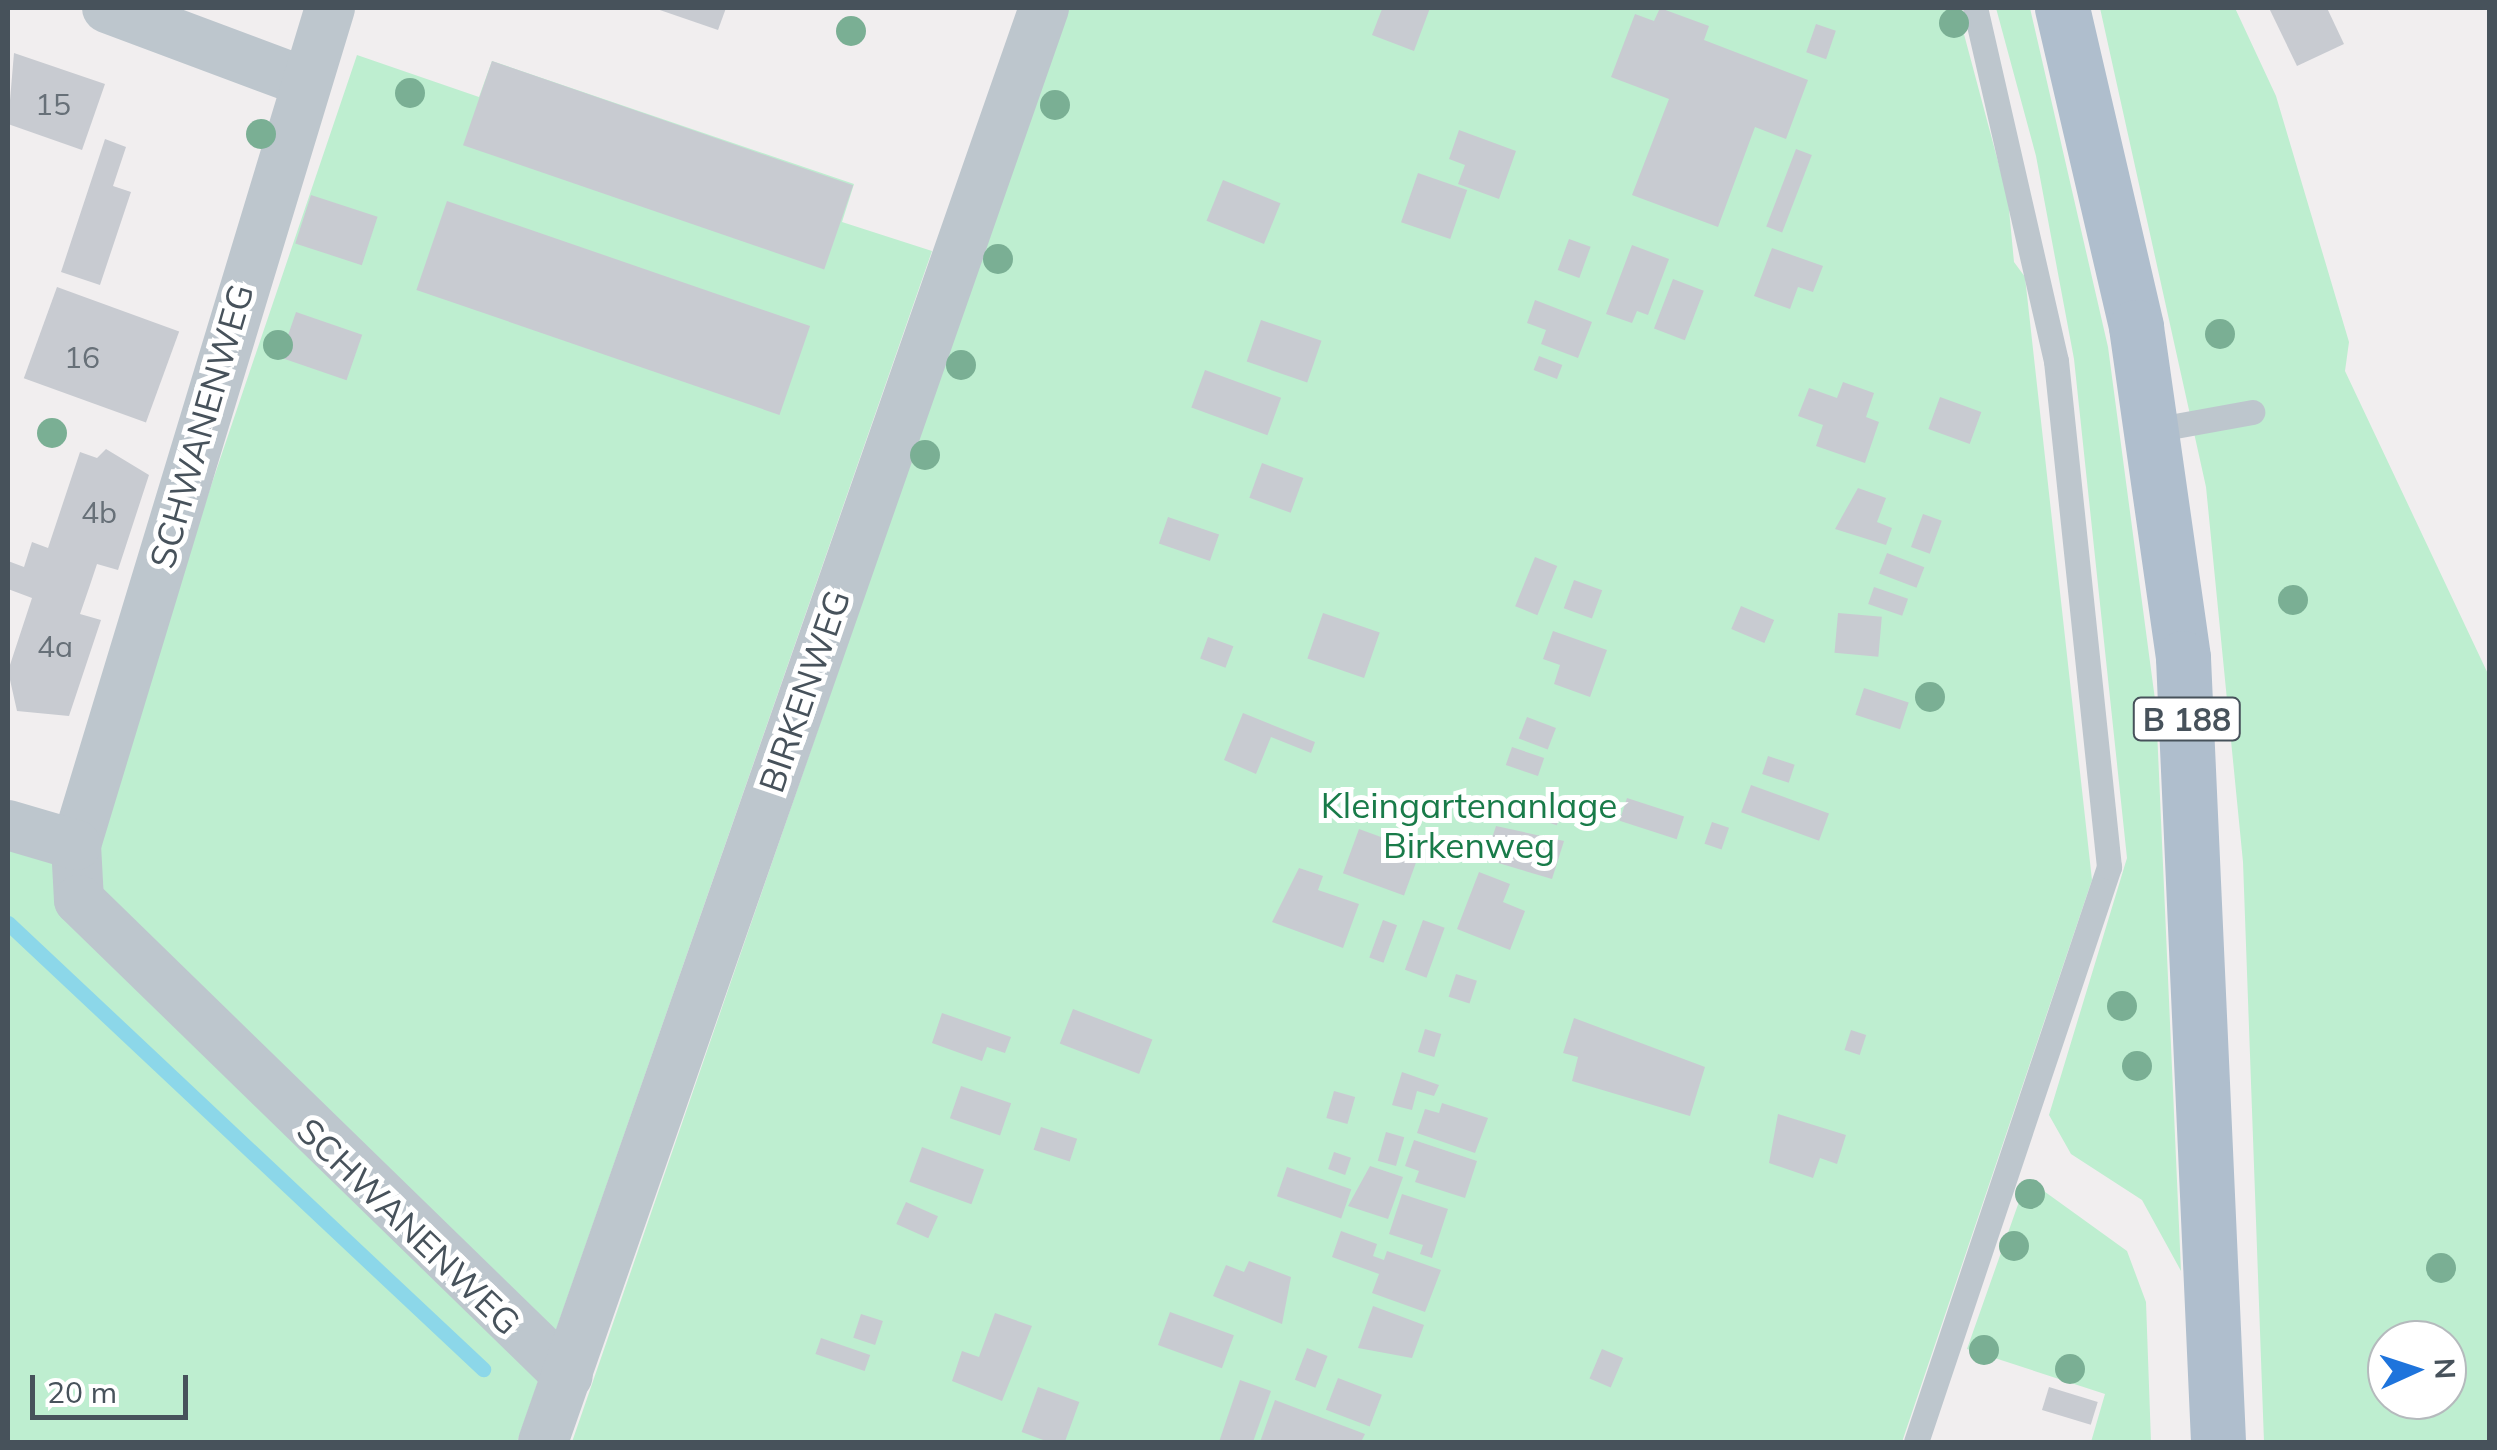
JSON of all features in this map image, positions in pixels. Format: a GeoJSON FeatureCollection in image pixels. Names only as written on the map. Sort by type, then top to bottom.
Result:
{"type":"FeatureCollection","features":[{"type":"Feature","properties":{"kind":"main road","name":"B 188"},"geometry":{"type":"LineString","coordinates":[[2062,8],[2153,430],[2194,812],[2218,1442]]}},
{"type":"Feature","properties":{"kind":"street"},"geometry":{"type":"LineString","coordinates":[[107,8],[305,82]]}},
{"type":"Feature","properties":{"kind":"street","name":"SCHWANENWEG"},"geometry":{"type":"LineString","coordinates":[[330,8],[76,846],[79,900],[137,964],[568,1376]]}},
{"type":"Feature","properties":{"kind":"street","name":"BIRKENWEG"},"geometry":{"type":"LineString","coordinates":[[543,1442],[1044,8]]}},
{"type":"Feature","properties":{"kind":"street"},"geometry":{"type":"LineString","coordinates":[[8,825],[76,846]]}},
{"type":"Feature","properties":{"kind":"lane"},"geometry":{"type":"LineString","coordinates":[[1916,1442],[2109,867],[2056,360],[1975,8]]}},
{"type":"Feature","properties":{"kind":"lane"},"geometry":{"type":"LineString","coordinates":[[2153,430],[2252,412]]}},
{"type":"Feature","properties":{"kind":"green space","name":"Kleingartenanlage Birkenweg"},"geometry":{"type":"Polygon","coordinates":[[[1067,8],[1957,8],[2008,199],[2014,262],[2025,277],[2092,880],[1902,1442],[572,1442],[1067,8]]]}},
{"type":"Feature","properties":{"kind":"green space"},"geometry":{"type":"Polygon","coordinates":[[[1996,8],[2030,8],[2108,347],[2156,707],[2181,1271],[2142,1200],[2071,1154],[2049,1115],[2127,858],[2074,359],[2036,156],[1996,8]]]}},
{"type":"Feature","properties":{"kind":"green space"},"geometry":{"type":"Polygon","coordinates":[[[2100,8],[2235,8],[2276,96],[2349,342],[2345,371],[2489,676],[2489,1442],[2264,1442],[2243,862],[2206,487],[2100,8]]]}},
{"type":"Feature","properties":{"kind":"green space"},"geometry":{"type":"Polygon","coordinates":[[[357,55],[479,97],[492,61],[854,184],[842,222],[932,251],[517,1442],[8,1442],[8,828],[89,846],[357,55]]]}},
{"type":"Feature","properties":{"kind":"green space"},"geometry":{"type":"Polygon","coordinates":[[[2027,1179],[2127,1251],[2146,1302],[2151,1442],[2091,1442],[2105,1394],[1967,1349],[2027,1179]]]}},
{"type":"Feature","properties":{"kind":"building"},"geometry":{"type":"Polygon","coordinates":[[[654,8],[726,8],[718,30],[654,8]]]}},
{"type":"Feature","properties":{"kind":"building"},"geometry":{"type":"Polygon","coordinates":[[[1430,8],[1414,51],[1372,35],[1382,9],[1430,8]]]}},
{"type":"Feature","properties":{"kind":"building"},"geometry":{"type":"Polygon","coordinates":[[[1660,8],[1709,26],[1704,40],[1808,80],[1786,139],[1755,127],[1718,227],[1632,195],[1669,99],[1611,77],[1635,14],[1654,21],[1660,8]]]}},
{"type":"Feature","properties":{"kind":"building"},"geometry":{"type":"Polygon","coordinates":[[[2269,8],[2327,8],[2344,44],[2297,66],[2269,8]]]}},
{"type":"Feature","properties":{"kind":"building"},"geometry":{"type":"Polygon","coordinates":[[[1816,24],[1836,31],[1826,59],[1806,52],[1816,24]]]}},
{"type":"Feature","properties":{"kind":"building"},"geometry":{"type":"Polygon","coordinates":[[[14,53],[105,84],[82,150],[8,124],[14,53]]]}},
{"type":"Feature","properties":{"kind":"building"},"geometry":{"type":"Polygon","coordinates":[[[492,61],[853,185],[824,270],[463,145],[492,61]]]}},
{"type":"Feature","properties":{"kind":"building"},"geometry":{"type":"Polygon","coordinates":[[[1459,130],[1516,151],[1499,199],[1458,184],[1465,165],[1449,159],[1459,130]]]}},
{"type":"Feature","properties":{"kind":"building"},"geometry":{"type":"Polygon","coordinates":[[[105,139],[126,147],[113,186],[131,192],[100,285],[61,272],[105,139]]]}},
{"type":"Feature","properties":{"kind":"building"},"geometry":{"type":"Polygon","coordinates":[[[1796,149],[1812,155],[1782,233],[1766,226],[1796,149]]]}},
{"type":"Feature","properties":{"kind":"building"},"geometry":{"type":"Polygon","coordinates":[[[1418,173],[1467,190],[1450,239],[1401,222],[1418,173]]]}},
{"type":"Feature","properties":{"kind":"building"},"geometry":{"type":"Polygon","coordinates":[[[1223,180],[1280,203],[1264,244],[1207,221],[1223,180]]]}},
{"type":"Feature","properties":{"kind":"building"},"geometry":{"type":"Polygon","coordinates":[[[311,195],[378,217],[362,265],[295,244],[311,195]]]}},
{"type":"Feature","properties":{"kind":"building"},"geometry":{"type":"Polygon","coordinates":[[[447,201],[810,326],[779,415],[416,290],[447,201]]]}},
{"type":"Feature","properties":{"kind":"building"},"geometry":{"type":"Polygon","coordinates":[[[1569,239],[1591,247],[1579,278],[1558,270],[1569,239]]]}},
{"type":"Feature","properties":{"kind":"building"},"geometry":{"type":"Polygon","coordinates":[[[1632,245],[1669,259],[1648,315],[1637,311],[1632,323],[1606,314],[1632,245]]]}},
{"type":"Feature","properties":{"kind":"building"},"geometry":{"type":"Polygon","coordinates":[[[1772,248],[1823,266],[1813,292],[1798,287],[1790,309],[1754,296],[1772,248]]]}},
{"type":"Feature","properties":{"kind":"building"},"geometry":{"type":"Polygon","coordinates":[[[1673,279],[1704,291],[1685,340],[1654,328],[1673,279]]]}},
{"type":"Feature","properties":{"kind":"building"},"geometry":{"type":"Polygon","coordinates":[[[57,287],[179,331],[146,423],[24,378],[57,287]]]}},
{"type":"Feature","properties":{"kind":"building"},"geometry":{"type":"Polygon","coordinates":[[[1535,300],[1592,322],[1578,358],[1541,344],[1546,330],[1527,323],[1535,300]]]}},
{"type":"Feature","properties":{"kind":"building"},"geometry":{"type":"Polygon","coordinates":[[[296,312],[362,335],[347,380],[280,357],[296,312]]]}},
{"type":"Feature","properties":{"kind":"building"},"geometry":{"type":"Polygon","coordinates":[[[1261,320],[1322,341],[1307,382],[1247,362],[1261,320]]]}},
{"type":"Feature","properties":{"kind":"building"},"geometry":{"type":"Polygon","coordinates":[[[1539,356],[1562,365],[1557,379],[1534,370],[1539,356]]]}},
{"type":"Feature","properties":{"kind":"building"},"geometry":{"type":"Polygon","coordinates":[[[1205,370],[1281,398],[1267,435],[1191,408],[1205,370]]]}},
{"type":"Feature","properties":{"kind":"building"},"geometry":{"type":"Polygon","coordinates":[[[1843,382],[1874,393],[1866,417],[1879,422],[1865,463],[1816,446],[1823,425],[1798,416],[1809,388],[1837,398],[1843,382]]]}},
{"type":"Feature","properties":{"kind":"building"},"geometry":{"type":"Polygon","coordinates":[[[1940,397],[1981,412],[1970,444],[1928,429],[1940,397]]]}},
{"type":"Feature","properties":{"kind":"building"},"geometry":{"type":"Polygon","coordinates":[[[106,449],[149,475],[118,570],[97,564],[80,614],[101,620],[69,716],[17,711],[8,671],[32,598],[8,589],[8,561],[24,567],[32,542],[48,548],[80,452],[97,458],[106,449]]]}},
{"type":"Feature","properties":{"kind":"building"},"geometry":{"type":"Polygon","coordinates":[[[1262,463],[1303,478],[1291,513],[1249,498],[1262,463]]]}},
{"type":"Feature","properties":{"kind":"building"},"geometry":{"type":"Polygon","coordinates":[[[1858,488],[1886,498],[1877,522],[1892,528],[1886,545],[1835,529],[1858,488]]]}},
{"type":"Feature","properties":{"kind":"building"},"geometry":{"type":"Polygon","coordinates":[[[1923,514],[1942,521],[1930,554],[1911,547],[1923,514]]]}},
{"type":"Feature","properties":{"kind":"building"},"geometry":{"type":"Polygon","coordinates":[[[1168,517],[1219,535],[1210,561],[1159,543],[1168,517]]]}},
{"type":"Feature","properties":{"kind":"building"},"geometry":{"type":"Polygon","coordinates":[[[1887,553],[1924,567],[1916,588],[1879,574],[1887,553]]]}},
{"type":"Feature","properties":{"kind":"building"},"geometry":{"type":"Polygon","coordinates":[[[1535,557],[1557,566],[1537,615],[1515,606],[1535,557]]]}},
{"type":"Feature","properties":{"kind":"building"},"geometry":{"type":"Polygon","coordinates":[[[1574,580],[1602,590],[1592,618],[1564,608],[1574,580]]]}},
{"type":"Feature","properties":{"kind":"building"},"geometry":{"type":"Polygon","coordinates":[[[1874,587],[1908,599],[1902,616],[1868,604],[1874,587]]]}},
{"type":"Feature","properties":{"kind":"building"},"geometry":{"type":"Polygon","coordinates":[[[1741,606],[1774,620],[1764,643],[1731,629],[1741,606]]]}},
{"type":"Feature","properties":{"kind":"building"},"geometry":{"type":"Polygon","coordinates":[[[1323,613],[1380,633],[1364,678],[1307,658],[1323,613]]]}},
{"type":"Feature","properties":{"kind":"building"},"geometry":{"type":"Polygon","coordinates":[[[1838,613],[1882,617],[1878,657],[1835,653],[1838,613]]]}},
{"type":"Feature","properties":{"kind":"building"},"geometry":{"type":"Polygon","coordinates":[[[1553,631],[1607,650],[1590,697],[1554,684],[1560,665],[1543,659],[1553,631]]]}},
{"type":"Feature","properties":{"kind":"building"},"geometry":{"type":"Polygon","coordinates":[[[1208,637],[1233,646],[1226,668],[1200,659],[1208,637]]]}},
{"type":"Feature","properties":{"kind":"building"},"geometry":{"type":"Polygon","coordinates":[[[1864,688],[1909,703],[1900,729],[1855,715],[1864,688]]]}},
{"type":"Feature","properties":{"kind":"building"},"geometry":{"type":"Polygon","coordinates":[[[1243,713],[1315,742],[1311,753],[1271,737],[1256,774],[1224,760],[1243,713]]]}},
{"type":"Feature","properties":{"kind":"building"},"geometry":{"type":"Polygon","coordinates":[[[1527,717],[1556,728],[1548,750],[1519,738],[1527,717]]]}},
{"type":"Feature","properties":{"kind":"building"},"geometry":{"type":"Polygon","coordinates":[[[1512,747],[1544,758],[1538,776],[1506,765],[1512,747]]]}},
{"type":"Feature","properties":{"kind":"building"},"geometry":{"type":"Polygon","coordinates":[[[1768,756],[1795,765],[1789,783],[1762,774],[1768,756]]]}},
{"type":"Feature","properties":{"kind":"building"},"geometry":{"type":"Polygon","coordinates":[[[1751,785],[1829,813],[1819,841],[1741,812],[1751,785]]]}},
{"type":"Feature","properties":{"kind":"building"},"geometry":{"type":"Polygon","coordinates":[[[1627,798],[1684,817],[1677,839],[1620,821],[1627,798]]]}},
{"type":"Feature","properties":{"kind":"building"},"geometry":{"type":"Polygon","coordinates":[[[1544,800],[1563,806],[1557,825],[1538,819],[1544,800]]]}},
{"type":"Feature","properties":{"kind":"building"},"geometry":{"type":"Polygon","coordinates":[[[1712,822],[1729,828],[1722,850],[1705,844],[1712,822]]]}},
{"type":"Feature","properties":{"kind":"building"},"geometry":{"type":"Polygon","coordinates":[[[1496,826],[1564,841],[1552,879],[1485,859],[1496,826]]]}},
{"type":"Feature","properties":{"kind":"building"},"geometry":{"type":"Polygon","coordinates":[[[1359,829],[1420,851],[1404,895],[1343,873],[1359,829]]]}},
{"type":"Feature","properties":{"kind":"building"},"geometry":{"type":"Polygon","coordinates":[[[1299,868],[1323,876],[1318,890],[1359,904],[1343,948],[1272,922],[1299,868]]]}},
{"type":"Feature","properties":{"kind":"building"},"geometry":{"type":"Polygon","coordinates":[[[1479,872],[1510,884],[1503,902],[1525,911],[1510,950],[1457,929],[1479,872]]]}},
{"type":"Feature","properties":{"kind":"building"},"geometry":{"type":"Polygon","coordinates":[[[1383,920],[1397,925],[1383,963],[1369,958],[1383,920]]]}},
{"type":"Feature","properties":{"kind":"building"},"geometry":{"type":"Polygon","coordinates":[[[1423,920],[1445,928],[1426,978],[1405,970],[1423,920]]]}},
{"type":"Feature","properties":{"kind":"building"},"geometry":{"type":"Polygon","coordinates":[[[1456,974],[1477,981],[1470,1004],[1449,997],[1456,974]]]}},
{"type":"Feature","properties":{"kind":"building"},"geometry":{"type":"Polygon","coordinates":[[[1073,1009],[1152,1039],[1139,1074],[1060,1044],[1073,1009]]]}},
{"type":"Feature","properties":{"kind":"building"},"geometry":{"type":"Polygon","coordinates":[[[942,1013],[1011,1037],[1005,1053],[987,1047],[982,1061],[932,1043],[942,1013]]]}},
{"type":"Feature","properties":{"kind":"building"},"geometry":{"type":"Polygon","coordinates":[[[1574,1018],[1705,1067],[1690,1116],[1572,1081],[1578,1057],[1563,1053],[1574,1018]]]}},
{"type":"Feature","properties":{"kind":"building"},"geometry":{"type":"Polygon","coordinates":[[[1425,1029],[1441,1034],[1434,1057],[1418,1052],[1425,1029]]]}},
{"type":"Feature","properties":{"kind":"building"},"geometry":{"type":"Polygon","coordinates":[[[1851,1030],[1866,1035],[1860,1055],[1845,1050],[1851,1030]]]}},
{"type":"Feature","properties":{"kind":"building"},"geometry":{"type":"Polygon","coordinates":[[[1402,1072],[1439,1085],[1434,1096],[1417,1091],[1412,1110],[1392,1105],[1402,1072]]]}},
{"type":"Feature","properties":{"kind":"building"},"geometry":{"type":"Polygon","coordinates":[[[961,1086],[1011,1103],[1000,1135],[950,1118],[961,1086]]]}},
{"type":"Feature","properties":{"kind":"building"},"geometry":{"type":"Polygon","coordinates":[[[1334,1091],[1355,1097],[1347,1124],[1326,1118],[1334,1091]]]}},
{"type":"Feature","properties":{"kind":"building"},"geometry":{"type":"Polygon","coordinates":[[[1442,1103],[1488,1118],[1475,1153],[1417,1133],[1425,1109],[1439,1113],[1442,1103]]]}},
{"type":"Feature","properties":{"kind":"building"},"geometry":{"type":"Polygon","coordinates":[[[1778,1114],[1846,1135],[1837,1164],[1820,1158],[1813,1178],[1769,1163],[1778,1114]]]}},
{"type":"Feature","properties":{"kind":"building"},"geometry":{"type":"Polygon","coordinates":[[[1041,1127],[1077,1139],[1070,1162],[1034,1150],[1041,1127]]]}},
{"type":"Feature","properties":{"kind":"building"},"geometry":{"type":"Polygon","coordinates":[[[1386,1132],[1404,1137],[1396,1166],[1378,1161],[1386,1132]]]}},
{"type":"Feature","properties":{"kind":"building"},"geometry":{"type":"Polygon","coordinates":[[[1414,1140],[1477,1161],[1465,1198],[1415,1182],[1419,1171],[1405,1166],[1414,1140]]]}},
{"type":"Feature","properties":{"kind":"building"},"geometry":{"type":"Polygon","coordinates":[[[922,1147],[984,1170],[971,1204],[909,1182],[922,1147]]]}},
{"type":"Feature","properties":{"kind":"building"},"geometry":{"type":"Polygon","coordinates":[[[1334,1152],[1351,1158],[1345,1175],[1328,1169],[1334,1152]]]}},
{"type":"Feature","properties":{"kind":"building"},"geometry":{"type":"Polygon","coordinates":[[[1370,1166],[1403,1177],[1388,1219],[1348,1206],[1370,1166]]]}},
{"type":"Feature","properties":{"kind":"building"},"geometry":{"type":"Polygon","coordinates":[[[1287,1167],[1351,1189],[1341,1218],[1277,1196],[1287,1167]]]}},
{"type":"Feature","properties":{"kind":"building"},"geometry":{"type":"Polygon","coordinates":[[[1402,1194],[1448,1209],[1432,1258],[1420,1254],[1423,1245],[1389,1234],[1402,1194]]]}},
{"type":"Feature","properties":{"kind":"building"},"geometry":{"type":"Polygon","coordinates":[[[906,1202],[938,1216],[928,1238],[896,1224],[906,1202]]]}},
{"type":"Feature","properties":{"kind":"building"},"geometry":{"type":"Polygon","coordinates":[[[1341,1231],[1377,1244],[1373,1256],[1384,1260],[1387,1251],[1441,1270],[1425,1312],[1372,1293],[1379,1274],[1332,1257],[1341,1231]]]}},
{"type":"Feature","properties":{"kind":"building"},"geometry":{"type":"Polygon","coordinates":[[[1249,1261],[1291,1277],[1282,1324],[1213,1296],[1226,1265],[1244,1272],[1249,1261]]]}},
{"type":"Feature","properties":{"kind":"building"},"geometry":{"type":"Polygon","coordinates":[[[1373,1306],[1424,1325],[1412,1358],[1358,1348],[1373,1306]]]}},
{"type":"Feature","properties":{"kind":"building"},"geometry":{"type":"Polygon","coordinates":[[[1170,1312],[1234,1335],[1222,1368],[1158,1345],[1170,1312]]]}},
{"type":"Feature","properties":{"kind":"building"},"geometry":{"type":"Polygon","coordinates":[[[995,1313],[1032,1326],[1002,1401],[952,1381],[962,1351],[979,1357],[995,1313]]]}},
{"type":"Feature","properties":{"kind":"building"},"geometry":{"type":"Polygon","coordinates":[[[861,1314],[883,1321],[875,1345],[853,1338],[861,1314]]]}},
{"type":"Feature","properties":{"kind":"building"},"geometry":{"type":"Polygon","coordinates":[[[821,1338],[870,1355],[865,1371],[815,1354],[821,1338]]]}},
{"type":"Feature","properties":{"kind":"building"},"geometry":{"type":"Polygon","coordinates":[[[1307,1348],[1328,1356],[1315,1388],[1295,1380],[1307,1348]]]}},
{"type":"Feature","properties":{"kind":"building"},"geometry":{"type":"Polygon","coordinates":[[[1602,1349],[1623,1358],[1611,1387],[1589,1378],[1602,1349]]]}},
{"type":"Feature","properties":{"kind":"building"},"geometry":{"type":"Polygon","coordinates":[[[1338,1378],[1382,1395],[1370,1427],[1326,1410],[1338,1378]]]}},
{"type":"Feature","properties":{"kind":"building"},"geometry":{"type":"Polygon","coordinates":[[[1240,1380],[1271,1391],[1253,1442],[1219,1442],[1240,1380]]]}},
{"type":"Feature","properties":{"kind":"building"},"geometry":{"type":"Polygon","coordinates":[[[1038,1387],[1079,1402],[1065,1442],[1049,1442],[1022,1432],[1038,1387]]]}},
{"type":"Feature","properties":{"kind":"building"},"geometry":{"type":"Polygon","coordinates":[[[2049,1387],[2098,1402],[2091,1425],[2042,1410],[2049,1387]]]}},
{"type":"Feature","properties":{"kind":"building"},"geometry":{"type":"Polygon","coordinates":[[[1275,1400],[1365,1434],[1361,1442],[1260,1442],[1275,1400]]]}},
{"type":"Feature","properties":{"kind":"waterway"},"geometry":{"type":"LineString","coordinates":[[8,923],[483,1369]]}}]}
